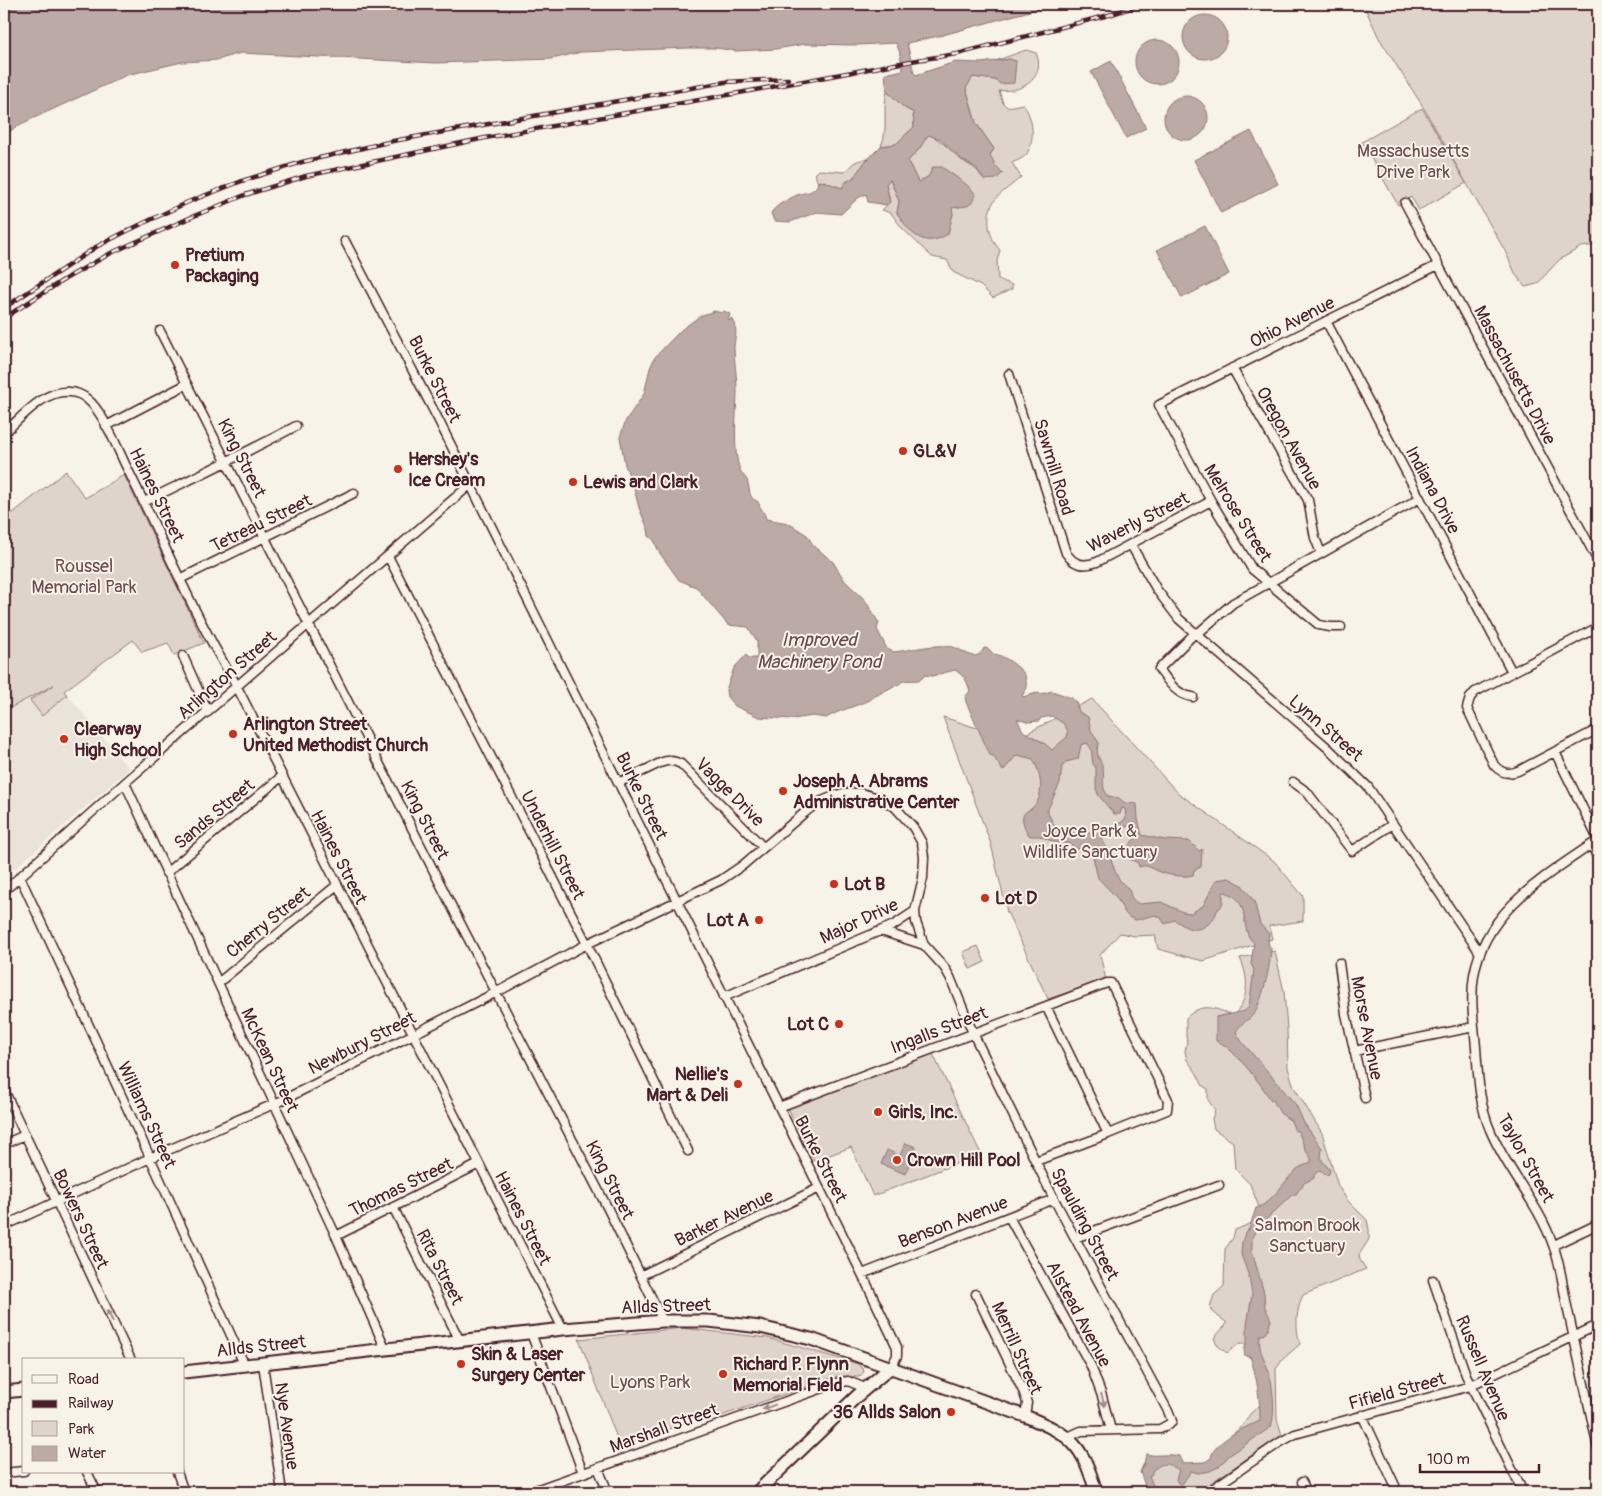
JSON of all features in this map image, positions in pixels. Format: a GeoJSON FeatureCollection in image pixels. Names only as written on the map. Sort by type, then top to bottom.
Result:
{"type":"FeatureCollection","features":[{"type":"Feature","properties":{"kind":"street","name":"Massachusetts Drive"},"geometry":{"type":"LineString","coordinates":[[1405,203],[1598,561]]}},
{"type":"Feature","properties":{"kind":"street","name":"Burke Street"},"geometry":{"type":"LineString","coordinates":[[345,241],[471,484],[862,1274],[897,1347],[897,1356],[891,1367]]}},
{"type":"Feature","properties":{"kind":"street","name":"Ohio Avenue"},"geometry":{"type":"LineString","coordinates":[[1158,405],[1438,265]]}},
{"type":"Feature","properties":{"kind":"street","name":"Indiana Drive"},"geometry":{"type":"LineString","coordinates":[[1326,321],[1512,672]]}},
{"type":"Feature","properties":{"kind":"street","name":"King Street"},"geometry":{"type":"LineString","coordinates":[[160,331],[642,1275],[663,1321]]}},
{"type":"Feature","properties":{"kind":"street","name":"Oregon Avenue"},"geometry":{"type":"LineString","coordinates":[[1232,368],[1308,500],[1315,538],[1321,553]]}},
{"type":"Feature","properties":{"kind":"street","name":"Sawmill Road"},"geometry":{"type":"LineString","coordinates":[[1009,374],[1066,553],[1071,561],[1078,564]]}},
{"type":"Feature","properties":{"kind":"street"},"geometry":{"type":"LineString","coordinates":[[106,426],[187,384]]}},
{"type":"Feature","properties":{"kind":"street","name":"Haines Street"},"geometry":{"type":"LineString","coordinates":[[4,433],[36,405],[60,392],[70,392],[87,398],[106,426],[209,639],[236,687],[563,1330]]}},
{"type":"Feature","properties":{"kind":"street","name":"Melrose Street"},"geometry":{"type":"LineString","coordinates":[[1158,405],[1211,501],[1252,569],[1319,625],[1330,628],[1340,627]]}},
{"type":"Feature","properties":{"kind":"street"},"geometry":{"type":"LineString","coordinates":[[144,502],[296,426]]}},
{"type":"Feature","properties":{"kind":"street","name":"Arlington Street"},"geometry":{"type":"LineString","coordinates":[[4,891],[125,783],[471,484]]}},
{"type":"Feature","properties":{"kind":"street","name":"Tetreau Street"},"geometry":{"type":"LineString","coordinates":[[180,579],[354,493]]}},
{"type":"Feature","properties":{"kind":"street"},"geometry":{"type":"LineString","coordinates":[[1194,697],[1178,692],[1159,669],[1195,634],[1234,604],[1268,583],[1420,498]]}},
{"type":"Feature","properties":{"kind":"street","name":"Waverly Street"},"geometry":{"type":"LineString","coordinates":[[1078,564],[1088,565],[1097,562],[1211,501]]}},
{"type":"Feature","properties":{"kind":"street","name":"Lynn Street"},"geometry":{"type":"LineString","coordinates":[[1131,545],[1168,606],[1195,634],[1348,767],[1368,787],[1480,953]]}},
{"type":"Feature","properties":{"kind":"street","name":"Underhill Street"},"geometry":{"type":"LineString","coordinates":[[388,556],[587,944],[688,1150]]}},
{"type":"Feature","properties":{"kind":"street"},"geometry":{"type":"LineString","coordinates":[[1598,627],[1475,692],[1469,701],[1468,712],[1494,765],[1502,772],[1513,773],[1518,771],[1598,729]]}},
{"type":"Feature","properties":{"kind":"street"},"geometry":{"type":"LineString","coordinates":[[183,656],[208,712]]}},
{"type":"Feature","properties":{"kind":"street"},"geometry":{"type":"LineString","coordinates":[[1555,752],[1596,841],[1598,859]]}},
{"type":"Feature","properties":{"kind":"street","name":"Vagge Drive"},"geometry":{"type":"LineString","coordinates":[[618,783],[660,763],[675,761],[681,764],[763,846]]}},
{"type":"Feature","properties":{"kind":"street","name":"Sands Street"},"geometry":{"type":"LineString","coordinates":[[166,873],[282,777]]}},
{"type":"Feature","properties":{"kind":"street"},"geometry":{"type":"LineString","coordinates":[[1293,782],[1307,792],[1352,851],[1393,824]]}},
{"type":"Feature","properties":{"kind":"street","name":"McKean Street"},"geometry":{"type":"LineString","coordinates":[[125,783],[336,1236],[386,1350]]}},
{"type":"Feature","properties":{"kind":"street","name":"Major Drive"},"geometry":{"type":"LineString","coordinates":[[676,900],[729,875],[803,814],[825,799],[842,794],[861,793],[879,798],[895,807],[908,820],[922,844],[924,876],[915,911],[901,922],[724,997]]}},
{"type":"Feature","properties":{"kind":"street","name":"Taylor Street"},"geometry":{"type":"LineString","coordinates":[[1596,841],[1552,871],[1516,900],[1492,930],[1480,953],[1473,984],[1474,1027],[1481,1098],[1487,1122],[1498,1146],[1539,1213],[1554,1245],[1598,1448]]}},
{"type":"Feature","properties":{"kind":"street","name":"Williams Street"},"geometry":{"type":"LineString","coordinates":[[20,877],[245,1366]]}},
{"type":"Feature","properties":{"kind":"street","name":"Cherry Street"},"geometry":{"type":"LineString","coordinates":[[218,983],[336,885]]}},
{"type":"Feature","properties":{"kind":"street","name":"Newbury Street"},"geometry":{"type":"LineString","coordinates":[[4,1226],[150,1158],[274,1104],[676,900]]}},
{"type":"Feature","properties":{"kind":"street","name":"Spaulding Street"},"geometry":{"type":"LineString","coordinates":[[915,911],[916,922],[924,944],[947,972],[973,1033],[1054,1199],[1172,1421],[1160,1429],[1077,1432],[1068,1437]]}},
{"type":"Feature","properties":{"kind":"street"},"geometry":{"type":"LineString","coordinates":[[881,931],[924,944]]}},
{"type":"Feature","properties":{"kind":"street","name":"Morse Avenue"},"geometry":{"type":"LineString","coordinates":[[1339,964],[1346,1014],[1365,1098]]}},
{"type":"Feature","properties":{"kind":"street","name":"Ingalls Street"},"geometry":{"type":"LineString","coordinates":[[778,1107],[1107,983],[1111,984],[1168,1100],[1167,1110],[1108,1134]]}},
{"type":"Feature","properties":{"kind":"street"},"geometry":{"type":"LineString","coordinates":[[1036,1161],[1108,1134],[1046,1006]]}},
{"type":"Feature","properties":{"kind":"street"},"geometry":{"type":"LineString","coordinates":[[1354,1051],[1474,1027]]}},
{"type":"Feature","properties":{"kind":"street","name":"Bowers Street"},"geometry":{"type":"LineString","coordinates":[[4,1090],[130,1358]]}},
{"type":"Feature","properties":{"kind":"street"},"geometry":{"type":"LineString","coordinates":[[4,1144],[24,1135]]}},
{"type":"Feature","properties":{"kind":"street","name":"Thomas Street"},"geometry":{"type":"LineString","coordinates":[[336,1236],[479,1164]]}},
{"type":"Feature","properties":{"kind":"street"},"geometry":{"type":"LineString","coordinates":[[1074,1238],[1219,1184]]}},
{"type":"Feature","properties":{"kind":"street","name":"Barker Avenue"},"geometry":{"type":"LineString","coordinates":[[642,1275],[819,1188]]}},
{"type":"Feature","properties":{"kind":"street","name":"Benson Avenue"},"geometry":{"type":"LineString","coordinates":[[862,1274],[1054,1199]]}},
{"type":"Feature","properties":{"kind":"street","name":"Rita Street"},"geometry":{"type":"LineString","coordinates":[[393,1207],[460,1341]]}},
{"type":"Feature","properties":{"kind":"street","name":"Alstead Avenue"},"geometry":{"type":"LineString","coordinates":[[1009,1217],[1090,1366],[1102,1396],[1111,1430]]}},
{"type":"Feature","properties":{"kind":"street"},"geometry":{"type":"LineString","coordinates":[[1554,1245],[1598,1224]]}},
{"type":"Feature","properties":{"kind":"street","name":"Russell Avenue"},"geometry":{"type":"LineString","coordinates":[[1433,1280],[1471,1385],[1523,1492]]}},
{"type":"Feature","properties":{"kind":"street","name":"Merrill Street"},"geometry":{"type":"LineString","coordinates":[[976,1294],[1024,1393],[1027,1403],[1025,1416]]}},
{"type":"Feature","properties":{"kind":"street","name":"Allds Street"},"geometry":{"type":"LineString","coordinates":[[185,1372],[563,1330],[663,1321],[727,1323],[777,1330],[830,1345],[1025,1416],[1055,1429],[1068,1437],[1079,1449],[1087,1463],[1096,1492]]}},
{"type":"Feature","properties":{"kind":"street","name":"Fifield Street"},"geometry":{"type":"LineString","coordinates":[[1208,1492],[1278,1443],[1295,1434],[1423,1400],[1471,1385],[1598,1324]]}},
{"type":"Feature","properties":{"kind":"street"},"geometry":{"type":"LineString","coordinates":[[532,1333],[583,1473]]}},
{"type":"Feature","properties":{"kind":"street","name":"Nye Avenue"},"geometry":{"type":"LineString","coordinates":[[263,1364],[282,1492]]}},
{"type":"Feature","properties":{"kind":"street"},"geometry":{"type":"LineString","coordinates":[[757,1492],[865,1388],[891,1367]]}},
{"type":"Feature","properties":{"kind":"street","name":"Marshall Street"},"geometry":{"type":"LineString","coordinates":[[530,1492],[837,1382],[848,1381],[865,1388]]}},
{"type":"Feature","properties":{"kind":"street"},"geometry":{"type":"LineString","coordinates":[[4,1392],[22,1390]]}},
{"type":"Feature","properties":{"kind":"street"},"geometry":{"type":"LineString","coordinates":[[1362,1416],[1398,1492]]}},
{"type":"Feature","properties":{"kind":"street"},"geometry":{"type":"LineString","coordinates":[[598,1468],[608,1492]]}},
{"type":"Feature","properties":{"kind":"street"},"geometry":{"type":"LineString","coordinates":[[4,1473],[22,1471]]}},
{"type":"Feature","properties":{"kind":"street"},"geometry":{"type":"LineString","coordinates":[[88,1474],[97,1492]]}},
{"type":"Feature","properties":{"kind":"street"},"geometry":{"type":"LineString","coordinates":[[178,1474],[184,1492]]}},
{"type":"Feature","properties":{"kind":"street"},"geometry":{"type":"LineString","coordinates":[[1302,1482],[1307,1492]]}},
{"type":"Feature","properties":{"kind":"shaded area"},"geometry":{"type":"Polygon","coordinates":[[[58,683],[129,769],[4,878],[4,711],[58,683]]]}},
{"type":"Feature","properties":{"kind":"green space"},"geometry":{"type":"Polygon","coordinates":[[[1363,4],[1598,4],[1598,245],[1581,247],[1559,260],[1537,284],[1525,287],[1516,275],[1505,251],[1422,105],[1379,38],[1363,4]]]}},
{"type":"Feature","properties":{"kind":"green space"},"geometry":{"type":"Polygon","coordinates":[[[1026,50],[1036,53],[1038,59],[1038,69],[1033,79],[1025,86],[1017,89],[999,91],[1003,103],[1007,107],[1023,104],[1031,122],[1032,136],[1026,155],[1012,163],[1021,177],[993,202],[990,209],[989,226],[994,242],[1000,250],[997,261],[998,279],[1012,285],[1012,289],[993,298],[981,286],[953,272],[947,260],[932,257],[902,228],[891,213],[882,210],[890,202],[886,184],[890,178],[899,201],[897,213],[950,223],[953,214],[928,177],[918,182],[908,161],[920,148],[927,134],[941,142],[960,159],[974,168],[984,180],[1003,173],[995,165],[990,155],[994,149],[976,123],[966,88],[973,77],[995,80],[1010,59],[995,61],[1026,50]]]}},
{"type":"Feature","properties":{"kind":"green space"},"geometry":{"type":"Polygon","coordinates":[[[887,92],[905,108],[913,112],[914,127],[896,144],[881,146],[885,133],[887,92]]]}},
{"type":"Feature","properties":{"kind":"green space","name":"Massachusetts Drive Park"},"geometry":{"type":"Polygon","coordinates":[[[1422,108],[1466,183],[1419,210],[1411,197],[1398,205],[1362,142],[1422,108]]]}},
{"type":"Feature","properties":{"kind":"green space"},"geometry":{"type":"Polygon","coordinates":[[[868,158],[853,178],[846,182],[842,188],[825,181],[818,184],[815,174],[819,170],[844,172],[855,162],[868,158]]]}},
{"type":"Feature","properties":{"kind":"green space","name":"Roussel Memorial Park"},"geometry":{"type":"Polygon","coordinates":[[[66,471],[85,498],[124,475],[204,643],[174,655],[168,643],[142,652],[133,640],[64,691],[67,695],[42,716],[30,700],[54,685],[4,711],[4,520],[66,471]]]}},
{"type":"Feature","properties":{"kind":"green space","name":"Joyce Park & Wildlife Sanctuary"},"geometry":{"type":"Polygon","coordinates":[[[1092,699],[1178,793],[1274,861],[1303,896],[1303,921],[1269,926],[1272,939],[1203,961],[1158,949],[1155,935],[1135,936],[1120,933],[1100,955],[1106,980],[1048,999],[1007,912],[991,844],[943,717],[1014,740],[1092,699]]]}},
{"type":"Feature","properties":{"kind":"green space"},"geometry":{"type":"Polygon","coordinates":[[[978,946],[985,962],[970,969],[963,952],[978,946]]]}},
{"type":"Feature","properties":{"kind":"green space","name":"Salmon Brook Sanctuary"},"geometry":{"type":"Polygon","coordinates":[[[1275,951],[1284,992],[1288,1068],[1294,1087],[1322,1133],[1338,1186],[1348,1201],[1367,1220],[1369,1239],[1359,1255],[1366,1269],[1303,1295],[1297,1319],[1300,1344],[1283,1359],[1276,1369],[1277,1419],[1282,1435],[1197,1492],[1146,1492],[1142,1468],[1144,1463],[1200,1464],[1210,1460],[1224,1442],[1243,1425],[1250,1414],[1260,1405],[1261,1397],[1252,1360],[1247,1355],[1247,1346],[1244,1343],[1240,1343],[1227,1353],[1217,1345],[1214,1338],[1226,1325],[1226,1322],[1212,1312],[1210,1307],[1214,1295],[1224,1286],[1225,1249],[1233,1238],[1235,1230],[1252,1223],[1259,1207],[1250,1184],[1235,1169],[1233,1142],[1214,1129],[1212,1119],[1215,1110],[1208,1100],[1208,1089],[1203,1086],[1187,1060],[1185,1051],[1187,1041],[1186,1018],[1191,1013],[1202,1008],[1212,1008],[1230,1014],[1216,1017],[1232,1017],[1245,997],[1245,974],[1240,958],[1275,951]]]}},
{"type":"Feature","properties":{"kind":"green space"},"geometry":{"type":"Polygon","coordinates":[[[932,1052],[981,1154],[873,1196],[851,1147],[814,1161],[788,1108],[932,1052]]]}},
{"type":"Feature","properties":{"kind":"green space","name":"Lyons Park"},"geometry":{"type":"Polygon","coordinates":[[[682,1328],[768,1338],[858,1364],[863,1368],[864,1372],[859,1377],[838,1376],[715,1418],[711,1414],[627,1444],[628,1449],[622,1451],[579,1339],[682,1328]]]}},
{"type":"Feature","properties":{"kind":"water"},"geometry":{"type":"Polygon","coordinates":[[[4,4],[1055,4],[907,43],[916,75],[955,62],[981,63],[1010,59],[1016,61],[1014,83],[1000,84],[995,80],[973,77],[966,88],[976,123],[994,149],[990,155],[995,165],[1003,173],[996,179],[984,180],[976,168],[961,159],[940,139],[928,135],[920,148],[908,161],[918,182],[928,177],[933,167],[942,167],[966,184],[976,194],[974,201],[967,206],[952,208],[953,214],[948,234],[939,239],[924,240],[912,233],[897,213],[899,201],[890,179],[886,184],[890,202],[887,205],[868,202],[866,194],[858,198],[841,214],[817,212],[790,222],[774,221],[771,213],[786,200],[813,190],[819,181],[842,188],[881,146],[896,144],[914,127],[913,112],[905,108],[887,92],[885,74],[903,70],[896,43],[857,45],[805,44],[776,49],[736,51],[716,48],[689,48],[581,52],[552,59],[436,63],[241,53],[217,60],[182,62],[127,75],[21,124],[4,135],[4,4]]]}},
{"type":"Feature","properties":{"kind":"water"},"geometry":{"type":"Polygon","coordinates":[[[1209,15],[1221,21],[1226,28],[1226,46],[1221,53],[1214,58],[1201,59],[1193,56],[1186,49],[1183,33],[1186,25],[1193,18],[1209,15]]]}},
{"type":"Feature","properties":{"kind":"water"},"geometry":{"type":"Polygon","coordinates":[[[1161,40],[1173,46],[1178,53],[1178,71],[1173,78],[1166,83],[1153,84],[1145,81],[1138,74],[1135,58],[1138,50],[1145,43],[1161,40]]]}},
{"type":"Feature","properties":{"kind":"water"},"geometry":{"type":"Polygon","coordinates":[[[1111,61],[1146,128],[1126,138],[1091,72],[1111,61]]]}},
{"type":"Feature","properties":{"kind":"water"},"geometry":{"type":"Polygon","coordinates":[[[1190,96],[1202,102],[1207,109],[1207,127],[1202,134],[1195,139],[1182,140],[1174,137],[1167,130],[1164,114],[1167,106],[1174,99],[1190,96]]]}},
{"type":"Feature","properties":{"kind":"water"},"geometry":{"type":"Polygon","coordinates":[[[1251,131],[1278,184],[1221,213],[1194,160],[1251,131]]]}},
{"type":"Feature","properties":{"kind":"water"},"geometry":{"type":"Polygon","coordinates":[[[1205,226],[1229,274],[1182,298],[1157,250],[1205,226]]]}},
{"type":"Feature","properties":{"kind":"water","name":"Improved Machinery Pond"},"geometry":{"type":"Polygon","coordinates":[[[714,311],[722,313],[724,311],[730,314],[728,320],[731,318],[735,326],[736,452],[740,470],[747,480],[751,496],[758,502],[766,519],[788,523],[807,535],[813,545],[833,562],[845,581],[865,600],[879,623],[877,629],[887,649],[894,652],[931,646],[946,646],[957,648],[973,656],[981,653],[984,648],[989,649],[993,654],[1011,662],[1025,675],[1027,688],[1023,697],[1052,691],[1072,698],[1076,702],[1079,712],[1088,717],[1091,730],[1099,743],[1098,753],[1103,769],[1104,789],[1108,796],[1119,798],[1125,803],[1137,804],[1142,835],[1165,840],[1189,841],[1199,851],[1202,849],[1201,867],[1194,870],[1193,875],[1175,876],[1147,866],[1139,867],[1138,863],[1127,858],[1130,845],[1138,835],[1135,823],[1102,837],[1118,878],[1128,888],[1136,902],[1139,904],[1161,902],[1183,912],[1191,913],[1203,906],[1216,880],[1229,878],[1242,885],[1254,901],[1260,924],[1269,934],[1268,941],[1271,955],[1259,1003],[1256,1011],[1236,1032],[1242,1042],[1296,1105],[1304,1123],[1322,1148],[1321,1159],[1330,1170],[1329,1174],[1326,1175],[1320,1170],[1314,1175],[1314,1178],[1304,1183],[1296,1194],[1291,1196],[1257,1228],[1252,1239],[1252,1251],[1264,1293],[1265,1307],[1271,1320],[1268,1330],[1264,1335],[1260,1335],[1260,1349],[1270,1375],[1274,1406],[1271,1427],[1230,1455],[1218,1467],[1210,1471],[1198,1473],[1191,1471],[1183,1483],[1179,1484],[1176,1480],[1179,1470],[1162,1464],[1152,1471],[1152,1474],[1149,1476],[1156,1492],[1145,1492],[1146,1488],[1140,1472],[1146,1454],[1179,1456],[1182,1463],[1205,1462],[1211,1458],[1215,1448],[1225,1440],[1260,1420],[1255,1372],[1250,1356],[1245,1356],[1244,1349],[1247,1342],[1247,1325],[1252,1294],[1249,1277],[1241,1254],[1242,1242],[1245,1233],[1249,1229],[1256,1208],[1267,1202],[1297,1169],[1311,1162],[1311,1158],[1298,1131],[1295,1131],[1291,1121],[1280,1113],[1273,1100],[1270,1099],[1237,1057],[1229,1049],[1216,1041],[1216,1017],[1245,1011],[1249,1006],[1254,970],[1251,964],[1254,943],[1249,937],[1242,908],[1234,896],[1225,892],[1223,893],[1223,902],[1214,917],[1209,924],[1201,928],[1191,929],[1174,920],[1165,924],[1161,918],[1155,915],[1136,920],[1130,918],[1116,897],[1098,878],[1093,857],[1087,848],[1074,849],[1071,844],[1054,842],[1040,836],[1030,836],[1025,829],[1023,816],[1037,802],[1041,790],[1036,764],[1033,759],[1017,755],[1003,771],[993,756],[990,755],[966,702],[965,697],[970,691],[968,684],[963,676],[955,670],[932,676],[925,675],[918,680],[901,682],[869,700],[826,718],[813,716],[793,719],[759,717],[735,706],[727,697],[726,690],[734,668],[746,655],[749,658],[757,658],[757,641],[748,627],[728,625],[696,587],[679,580],[659,552],[654,540],[649,536],[639,508],[625,465],[620,437],[626,420],[644,394],[650,368],[655,357],[681,330],[700,316],[714,311]],[[1052,716],[1041,718],[1039,721],[1028,722],[1017,719],[1023,731],[1052,750],[1067,737],[1068,732],[1064,724],[1052,716]],[[1087,743],[1081,745],[1078,759],[1066,762],[1062,767],[1060,783],[1047,811],[1056,829],[1068,828],[1099,834],[1122,822],[1126,818],[1125,809],[1122,808],[1120,814],[1114,814],[1099,796],[1096,789],[1096,768],[1093,764],[1091,748],[1087,743]]]}},
{"type":"Feature","properties":{"kind":"water","name":"Crown Hill Pool"},"geometry":{"type":"Polygon","coordinates":[[[905,1143],[916,1147],[905,1174],[881,1164],[887,1150],[900,1156],[905,1143]]]}},
{"type":"Feature","properties":{"kind":"railway"},"geometry":{"type":"LineString","coordinates":[[4,318],[65,279],[111,253],[245,195],[306,176],[485,138],[957,54],[1109,15],[1142,4]]}},
{"type":"Feature","properties":{"kind":"railway"},"geometry":{"type":"LineString","coordinates":[[4,308],[96,247],[125,232],[188,202],[242,181],[302,162],[393,141],[725,82],[788,79]]}},
{"type":"Feature","properties":{"kind":"place","name":"Pretium Packaging"},"geometry":{"type":"Point","coordinates":[175,265]}},
{"type":"Feature","properties":{"kind":"place","name":"GL&V"},"geometry":{"type":"Point","coordinates":[903,451]}},
{"type":"Feature","properties":{"kind":"place","name":"Hershey's Ice Cream"},"geometry":{"type":"Point","coordinates":[398,469]}},
{"type":"Feature","properties":{"kind":"place","name":"Lewis and Clark"},"geometry":{"type":"Point","coordinates":[573,482]}},
{"type":"Feature","properties":{"kind":"place","name":"Arlington Street United Methodist Church"},"geometry":{"type":"Point","coordinates":[233,734]}},
{"type":"Feature","properties":{"kind":"place","name":"Clearway High School"},"geometry":{"type":"Point","coordinates":[64,739]}},
{"type":"Feature","properties":{"kind":"place","name":"Joseph A. Abrams Administrative Center"},"geometry":{"type":"Point","coordinates":[783,791]}},
{"type":"Feature","properties":{"kind":"place","name":"Lot B"},"geometry":{"type":"Point","coordinates":[834,884]}},
{"type":"Feature","properties":{"kind":"place","name":"Lot D"},"geometry":{"type":"Point","coordinates":[985,898]}},
{"type":"Feature","properties":{"kind":"place","name":"Lot A"},"geometry":{"type":"Point","coordinates":[759,920]}},
{"type":"Feature","properties":{"kind":"place","name":"Lot C"},"geometry":{"type":"Point","coordinates":[839,1024]}},
{"type":"Feature","properties":{"kind":"place","name":"Nellie's Mart & Deli"},"geometry":{"type":"Point","coordinates":[738,1084]}},
{"type":"Feature","properties":{"kind":"place","name":"Girls, Inc."},"geometry":{"type":"Point","coordinates":[878,1112]}},
{"type":"Feature","properties":{"kind":"place","name":"Crown Hill Pool"},"geometry":{"type":"Point","coordinates":[897,1160]}},
{"type":"Feature","properties":{"kind":"place","name":"Skin & Laser Surgery Center"},"geometry":{"type":"Point","coordinates":[461,1364]}},
{"type":"Feature","properties":{"kind":"place","name":"Richard P. Flynn Memorial Field"},"geometry":{"type":"Point","coordinates":[723,1374]}},
{"type":"Feature","properties":{"kind":"place","name":"36 Allds Salon"},"geometry":{"type":"Point","coordinates":[951,1412]}}]}
